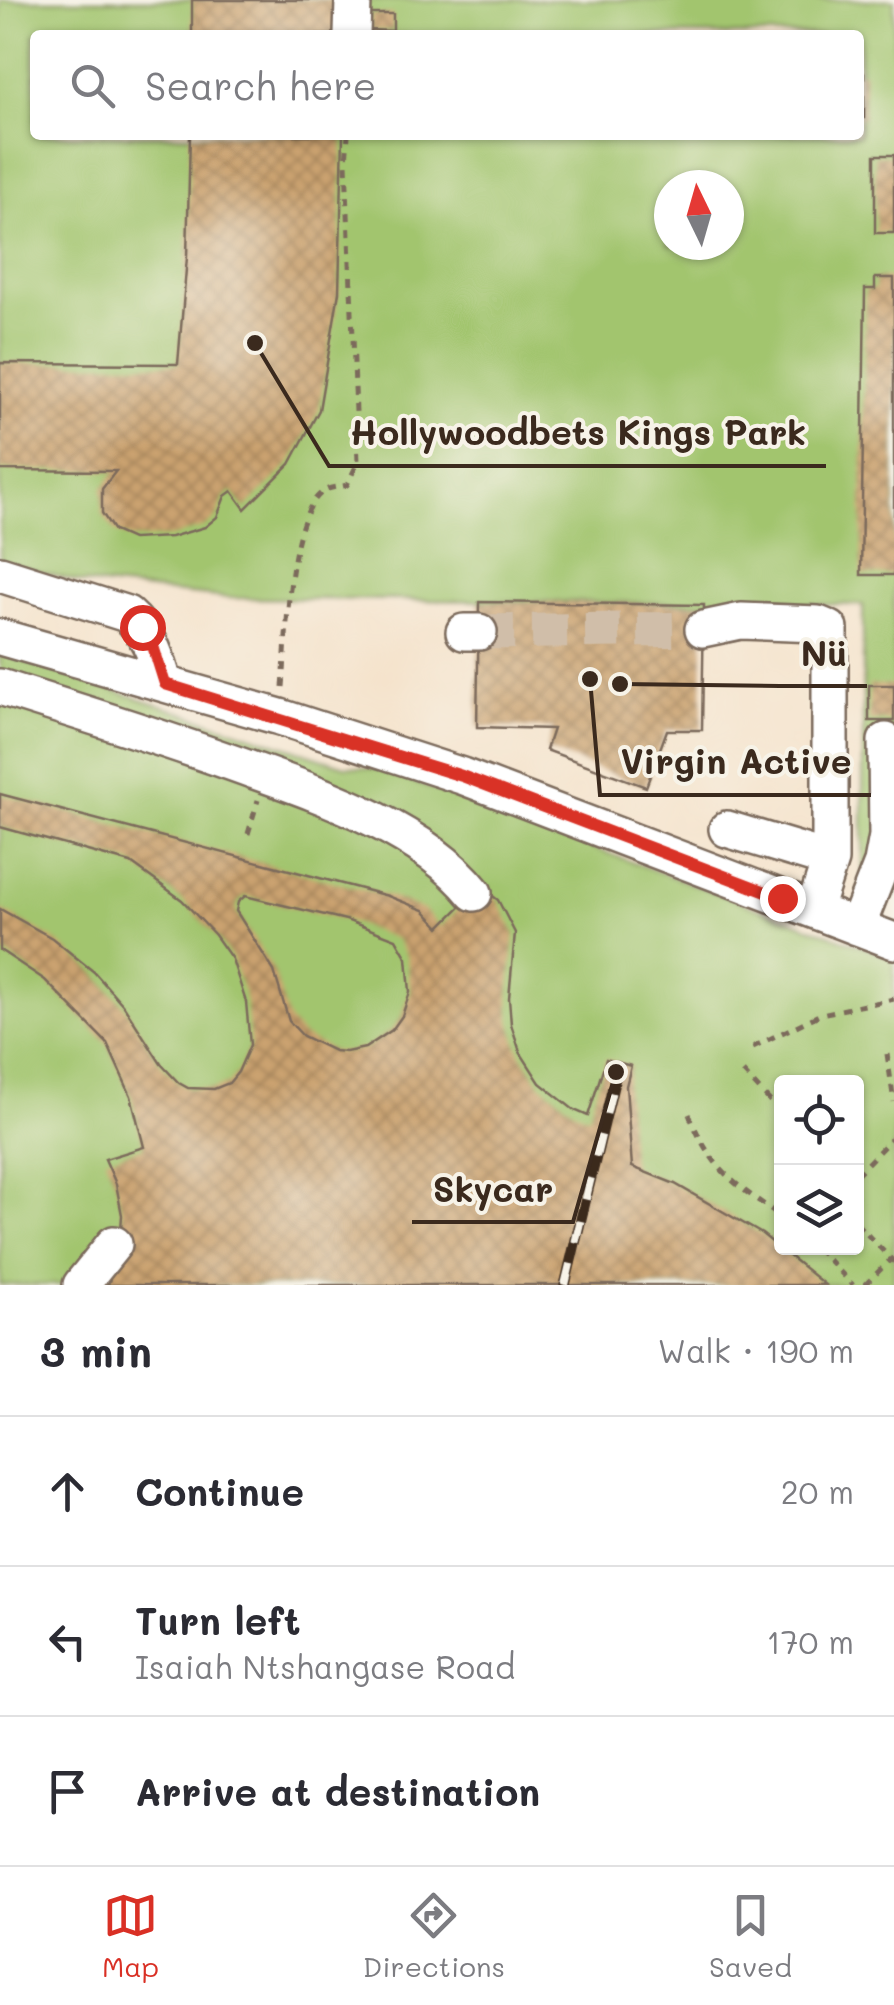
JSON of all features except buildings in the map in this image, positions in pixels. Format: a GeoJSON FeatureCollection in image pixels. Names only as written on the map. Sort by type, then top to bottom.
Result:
{"type":"FeatureCollection","features":[{"type":"Feature","properties":{"kind":"street"},"geometry":{"type":"LineString","coordinates":[[352,30],[353,0]]}},
{"type":"Feature","properties":{"kind":"street"},"geometry":{"type":"LineString","coordinates":[[0,574],[127,614],[142,627],[153,646],[165,684]]}},
{"type":"Feature","properties":{"kind":"street"},"geometry":{"type":"LineString","coordinates":[[715,626],[818,624],[830,629],[830,860],[814,910]]}},
{"type":"Feature","properties":{"kind":"street"},"geometry":{"type":"LineString","coordinates":[[0,636],[280,717],[462,776],[894,941]]}},
{"type":"Feature","properties":{"kind":"street"},"geometry":{"type":"LineString","coordinates":[[0,687],[178,742],[343,805],[397,832],[462,878],[474,893]]}},
{"type":"Feature","properties":{"kind":"street"},"geometry":{"type":"LineString","coordinates":[[857,926],[884,850],[886,740]]}},
{"type":"Feature","properties":{"kind":"street"},"geometry":{"type":"LineString","coordinates":[[727,829],[830,860]]}},
{"type":"Feature","properties":{"kind":"street"},"geometry":{"type":"LineString","coordinates":[[81,1285],[114,1244]]}},
{"type":"Feature","properties":{"kind":"path"},"geometry":{"type":"LineString","coordinates":[[280,717],[300,527],[322,492],[347,485],[358,462],[348,140]]}},
{"type":"Feature","properties":{"kind":"path"},"geometry":{"type":"LineString","coordinates":[[248,834],[265,774]]}},
{"type":"Feature","properties":{"kind":"path"},"geometry":{"type":"LineString","coordinates":[[753,1048],[821,1014],[894,999]]}},
{"type":"Feature","properties":{"kind":"path"},"geometry":{"type":"LineString","coordinates":[[887,1054],[894,1102]]}},
{"type":"Feature","properties":{"kind":"path"},"geometry":{"type":"LineString","coordinates":[[742,1072],[774,1106]]}},
{"type":"Feature","properties":{"kind":"path"},"geometry":{"type":"LineString","coordinates":[[689,1114],[702,1146],[724,1177],[774,1211]]}},
{"type":"Feature","properties":{"kind":"path"},"geometry":{"type":"LineString","coordinates":[[864,1167],[894,1136]]}},
{"type":"Feature","properties":{"kind":"path"},"geometry":{"type":"LineString","coordinates":[[864,1231],[892,1261],[864,1285]]}},
{"type":"Feature","properties":{"kind":"path"},"geometry":{"type":"LineString","coordinates":[[824,1255],[853,1285]]}},
{"type":"Feature","properties":{"kind":"green space"},"geometry":{"type":"Polygon","coordinates":[[[0,0],[894,0],[894,892],[859,890],[863,875],[863,605],[229,598],[82,583],[0,561],[0,0]]]}},
{"type":"Feature","properties":{"kind":"green space"},"geometry":{"type":"Polygon","coordinates":[[[0,653],[345,766],[378,769],[894,958],[894,1285],[0,1285],[0,653]]]}},
{"type":"Feature","properties":{"kind":"tunnel"},"geometry":{"type":"LineString","coordinates":[[479,632],[703,629]]}},
{"type":"Feature","properties":{"kind":"railway"},"geometry":{"type":"LineString","coordinates":[[565,1285],[615,1078]]}},
{"type":"Feature","properties":{"kind":"place","name":"Hollywoodbets Kings Park"},"geometry":{"type":"Point","coordinates":[255,343]}},
{"type":"Feature","properties":{"kind":"place","name":"Virgin Active"},"geometry":{"type":"Point","coordinates":[590,679]}},
{"type":"Feature","properties":{"kind":"place","name":"Nü"},"geometry":{"type":"Point","coordinates":[620,684]}},
{"type":"Feature","properties":{"kind":"place","name":"Skycar"},"geometry":{"type":"Point","coordinates":[616,1072]}},
{"type":"Feature","properties":{"kind":"route"},"geometry":{"type":"LineString","coordinates":[[142,627],[153,646],[165,684],[462,776],[782,898]]}}]}
